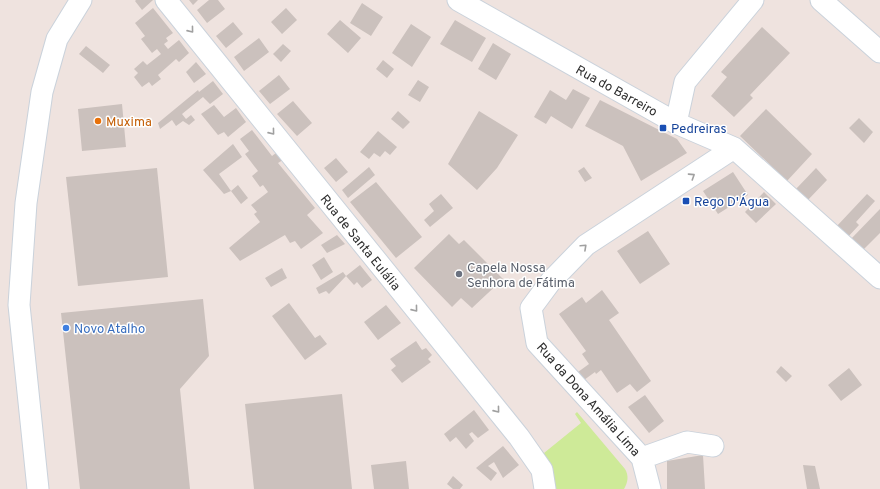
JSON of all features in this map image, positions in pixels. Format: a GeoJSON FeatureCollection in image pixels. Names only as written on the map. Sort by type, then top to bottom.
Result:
{"type":"FeatureCollection","features":[{"type":"Feature","properties":{"kind":"street"},"geometry":{"type":"LineString","coordinates":[[38,489],[19,305],[26,203],[42,92],[57,39],[81,0]]}},
{"type":"Feature","properties":{"kind":"street","name":"Rua de Santa Eulália"},"geometry":{"type":"LineString","coordinates":[[166,0],[519,437],[542,470],[545,489]]}},
{"type":"Feature","properties":{"kind":"street"},"geometry":{"type":"LineString","coordinates":[[676,123],[685,82],[753,0]]}},
{"type":"Feature","properties":{"kind":"street"},"geometry":{"type":"LineString","coordinates":[[820,0],[880,52]]}},
{"type":"Feature","properties":{"kind":"street","name":"Rua do Barreiro"},"geometry":{"type":"LineString","coordinates":[[467,2],[676,123],[734,148],[877,268]]}},
{"type":"Feature","properties":{"kind":"street","name":"Rua da Dona Amália Lima"},"geometry":{"type":"LineString","coordinates":[[650,487],[642,458],[537,343],[531,308],[551,281],[586,245],[734,148]]}},
{"type":"Feature","properties":{"kind":"street"},"geometry":{"type":"LineString","coordinates":[[642,458],[687,442],[713,446]]}},
{"type":"Feature","properties":{"kind":"green space"},"geometry":{"type":"Polygon","coordinates":[[[577,412],[625,469],[628,479],[624,489],[554,489],[537,444],[544,453],[581,423],[575,414],[577,412]]]}},
{"type":"Feature","properties":{"kind":"building"},"geometry":{"type":"Polygon","coordinates":[[[153,0],[142,10],[135,1],[153,0]]]}},
{"type":"Feature","properties":{"kind":"building"},"geometry":{"type":"Polygon","coordinates":[[[189,0],[198,0],[193,5],[189,0]]]}},
{"type":"Feature","properties":{"kind":"building"},"geometry":{"type":"Polygon","coordinates":[[[209,0],[218,0],[225,9],[207,23],[197,10],[209,0]]]}},
{"type":"Feature","properties":{"kind":"building"},"geometry":{"type":"Polygon","coordinates":[[[362,3],[383,17],[371,36],[350,23],[362,3]]]}},
{"type":"Feature","properties":{"kind":"building"},"geometry":{"type":"Polygon","coordinates":[[[153,8],[173,33],[166,38],[168,41],[164,44],[168,49],[179,40],[189,53],[179,62],[176,59],[158,75],[161,79],[152,86],[149,82],[142,87],[134,77],[138,73],[134,69],[143,61],[147,65],[161,54],[157,49],[152,53],[141,39],[145,36],[135,23],[153,8]]]}},
{"type":"Feature","properties":{"kind":"building"},"geometry":{"type":"Polygon","coordinates":[[[286,8],[297,20],[282,34],[271,22],[286,8]]]}},
{"type":"Feature","properties":{"kind":"building"},"geometry":{"type":"Polygon","coordinates":[[[340,20],[361,38],[348,53],[327,34],[340,20]]]}},
{"type":"Feature","properties":{"kind":"building"},"geometry":{"type":"Polygon","coordinates":[[[455,20],[486,38],[472,62],[440,44],[455,20]]]}},
{"type":"Feature","properties":{"kind":"building"},"geometry":{"type":"Polygon","coordinates":[[[233,22],[243,34],[226,48],[216,36],[233,22]]]}},
{"type":"Feature","properties":{"kind":"building"},"geometry":{"type":"Polygon","coordinates":[[[411,24],[431,37],[412,67],[392,53],[411,24]]]}},
{"type":"Feature","properties":{"kind":"building"},"geometry":{"type":"Polygon","coordinates":[[[762,27],[790,53],[750,95],[753,98],[734,117],[711,96],[727,77],[721,72],[762,27]]]}},
{"type":"Feature","properties":{"kind":"building"},"geometry":{"type":"Polygon","coordinates":[[[259,38],[269,52],[244,71],[234,57],[259,38]]]}},
{"type":"Feature","properties":{"kind":"building"},"geometry":{"type":"Polygon","coordinates":[[[493,43],[511,54],[496,80],[478,69],[493,43]]]}},
{"type":"Feature","properties":{"kind":"building"},"geometry":{"type":"Polygon","coordinates":[[[283,44],[291,51],[281,62],[273,54],[283,44]]]}},
{"type":"Feature","properties":{"kind":"building"},"geometry":{"type":"Polygon","coordinates":[[[86,46],[110,65],[103,73],[79,54],[86,46]]]}},
{"type":"Feature","properties":{"kind":"building"},"geometry":{"type":"Polygon","coordinates":[[[383,60],[394,69],[387,78],[376,69],[383,60]]]}},
{"type":"Feature","properties":{"kind":"building"},"geometry":{"type":"Polygon","coordinates":[[[196,62],[206,74],[194,83],[186,72],[196,62]]]}},
{"type":"Feature","properties":{"kind":"building"},"geometry":{"type":"Polygon","coordinates":[[[279,75],[290,89],[270,104],[259,91],[279,75]]]}},
{"type":"Feature","properties":{"kind":"building"},"geometry":{"type":"Polygon","coordinates":[[[418,80],[429,87],[420,102],[408,95],[418,80]]]}},
{"type":"Feature","properties":{"kind":"building"},"geometry":{"type":"Polygon","coordinates":[[[213,81],[223,94],[210,104],[203,97],[182,114],[186,119],[191,115],[195,120],[189,125],[183,121],[176,126],[172,120],[160,129],[158,123],[198,90],[199,92],[213,81]]]}},
{"type":"Feature","properties":{"kind":"building"},"geometry":{"type":"Polygon","coordinates":[[[573,89],[590,98],[572,129],[551,116],[546,124],[534,117],[550,90],[566,100],[573,89]]]}},
{"type":"Feature","properties":{"kind":"building"},"geometry":{"type":"Polygon","coordinates":[[[600,100],[677,139],[687,153],[641,181],[623,146],[585,126],[600,100]]]}},
{"type":"Feature","properties":{"kind":"building"},"geometry":{"type":"Polygon","coordinates":[[[293,101],[312,123],[297,136],[277,114],[293,101]]]}},
{"type":"Feature","properties":{"kind":"building"},"geometry":{"type":"Polygon","coordinates":[[[122,104],[126,147],[82,151],[78,109],[122,104]]]}},
{"type":"Feature","properties":{"kind":"building"},"geometry":{"type":"Polygon","coordinates":[[[214,105],[224,117],[236,108],[246,122],[228,137],[224,132],[218,135],[201,114],[214,105]]]}},
{"type":"Feature","properties":{"kind":"building"},"geometry":{"type":"Polygon","coordinates":[[[766,109],[812,154],[787,181],[740,136],[766,109]]]}},
{"type":"Feature","properties":{"kind":"building"},"geometry":{"type":"Polygon","coordinates":[[[398,111],[410,122],[403,129],[391,119],[398,111]]]}},
{"type":"Feature","properties":{"kind":"building"},"geometry":{"type":"Polygon","coordinates":[[[479,111],[518,135],[497,168],[477,190],[448,164],[479,111]]]}},
{"type":"Feature","properties":{"kind":"building"},"geometry":{"type":"Polygon","coordinates":[[[859,118],[873,132],[864,143],[849,128],[859,118]]]}},
{"type":"Feature","properties":{"kind":"building"},"geometry":{"type":"Polygon","coordinates":[[[252,130],[272,156],[280,150],[286,158],[278,163],[315,208],[307,215],[323,233],[301,249],[295,241],[290,243],[285,235],[240,261],[229,248],[260,222],[254,214],[257,212],[251,205],[268,192],[263,185],[260,187],[252,176],[258,171],[245,154],[249,151],[240,139],[252,130]]]}},
{"type":"Feature","properties":{"kind":"building"},"geometry":{"type":"Polygon","coordinates":[[[378,131],[397,147],[390,155],[385,151],[380,157],[374,153],[369,159],[360,152],[378,131]]]}},
{"type":"Feature","properties":{"kind":"building"},"geometry":{"type":"Polygon","coordinates":[[[233,144],[242,157],[219,174],[231,191],[224,194],[203,170],[233,144]]]}},
{"type":"Feature","properties":{"kind":"building"},"geometry":{"type":"Polygon","coordinates":[[[336,158],[348,172],[336,182],[324,168],[336,158]]]}},
{"type":"Feature","properties":{"kind":"building"},"geometry":{"type":"Polygon","coordinates":[[[369,167],[375,175],[348,198],[342,190],[369,167]]]}},
{"type":"Feature","properties":{"kind":"building"},"geometry":{"type":"Polygon","coordinates":[[[584,167],[592,178],[585,182],[578,171],[584,167]]]}},
{"type":"Feature","properties":{"kind":"building"},"geometry":{"type":"Polygon","coordinates":[[[157,168],[168,277],[78,286],[66,177],[157,168]]]}},
{"type":"Feature","properties":{"kind":"building"},"geometry":{"type":"Polygon","coordinates":[[[816,168],[827,180],[807,201],[795,190],[816,168]]]}},
{"type":"Feature","properties":{"kind":"building"},"geometry":{"type":"Polygon","coordinates":[[[733,172],[748,195],[718,214],[703,191],[733,172]]]}},
{"type":"Feature","properties":{"kind":"building"},"geometry":{"type":"Polygon","coordinates":[[[376,182],[422,237],[396,258],[350,202],[376,182]]]}},
{"type":"Feature","properties":{"kind":"building"},"geometry":{"type":"Polygon","coordinates":[[[238,185],[248,198],[241,204],[231,191],[238,185]]]}},
{"type":"Feature","properties":{"kind":"building"},"geometry":{"type":"Polygon","coordinates":[[[764,192],[776,204],[756,223],[745,212],[764,192]]]}},
{"type":"Feature","properties":{"kind":"building"},"geometry":{"type":"Polygon","coordinates":[[[441,194],[453,208],[430,227],[424,220],[434,211],[429,204],[441,194]]]}},
{"type":"Feature","properties":{"kind":"building"},"geometry":{"type":"Polygon","coordinates":[[[867,194],[875,201],[856,222],[859,225],[847,238],[836,227],[867,194]]]}},
{"type":"Feature","properties":{"kind":"building"},"geometry":{"type":"Polygon","coordinates":[[[880,209],[880,233],[861,252],[849,241],[880,209]]]}},
{"type":"Feature","properties":{"kind":"building"},"geometry":{"type":"Polygon","coordinates":[[[648,231],[670,264],[640,284],[617,251],[648,231]]]}},
{"type":"Feature","properties":{"kind":"building","name":"Capela Nossa Senhora de Fátima"},"geometry":{"type":"Polygon","coordinates":[[[449,234],[459,244],[464,240],[503,279],[472,308],[461,298],[452,307],[414,268],[449,234]]]}},
{"type":"Feature","properties":{"kind":"building"},"geometry":{"type":"Polygon","coordinates":[[[337,235],[345,244],[327,253],[321,245],[337,235]]]}},
{"type":"Feature","properties":{"kind":"building"},"geometry":{"type":"Polygon","coordinates":[[[324,257],[333,272],[321,280],[312,265],[324,257]]]}},
{"type":"Feature","properties":{"kind":"building"},"geometry":{"type":"Polygon","coordinates":[[[360,265],[372,280],[362,288],[357,282],[354,285],[346,276],[360,265]]]}},
{"type":"Feature","properties":{"kind":"building"},"geometry":{"type":"Polygon","coordinates":[[[282,268],[287,278],[271,287],[265,278],[282,268]]]}},
{"type":"Feature","properties":{"kind":"building"},"geometry":{"type":"Polygon","coordinates":[[[343,272],[346,276],[329,294],[326,291],[319,294],[316,288],[343,272]]]}},
{"type":"Feature","properties":{"kind":"building"},"geometry":{"type":"Polygon","coordinates":[[[602,290],[619,313],[609,320],[651,381],[637,392],[630,384],[617,393],[601,370],[596,374],[595,372],[584,380],[578,372],[589,364],[582,354],[586,351],[559,314],[582,297],[586,303],[602,290]]]}},
{"type":"Feature","properties":{"kind":"building"},"geometry":{"type":"Polygon","coordinates":[[[203,299],[209,356],[180,389],[190,489],[80,489],[61,313],[203,299]]]}},
{"type":"Feature","properties":{"kind":"building"},"geometry":{"type":"Polygon","coordinates":[[[289,303],[315,338],[320,335],[327,344],[305,360],[272,316],[289,303]]]}},
{"type":"Feature","properties":{"kind":"building"},"geometry":{"type":"Polygon","coordinates":[[[386,305],[401,323],[378,340],[364,322],[386,305]]]}},
{"type":"Feature","properties":{"kind":"building"},"geometry":{"type":"Polygon","coordinates":[[[416,341],[422,350],[426,348],[432,355],[428,359],[431,362],[402,383],[391,370],[396,366],[390,359],[416,341]]]}},
{"type":"Feature","properties":{"kind":"building"},"geometry":{"type":"Polygon","coordinates":[[[781,366],[792,376],[786,382],[776,372],[781,366]]]}},
{"type":"Feature","properties":{"kind":"building"},"geometry":{"type":"Polygon","coordinates":[[[849,368],[862,385],[841,401],[828,385],[849,368]]]}},
{"type":"Feature","properties":{"kind":"building"},"geometry":{"type":"Polygon","coordinates":[[[342,394],[352,489],[254,489],[245,404],[342,394]]]}},
{"type":"Feature","properties":{"kind":"building"},"geometry":{"type":"Polygon","coordinates":[[[645,395],[664,421],[649,433],[628,407],[645,395]]]}},
{"type":"Feature","properties":{"kind":"building"},"geometry":{"type":"Polygon","coordinates":[[[474,410],[489,430],[478,438],[472,432],[469,434],[474,441],[466,449],[456,437],[450,442],[444,434],[474,410]]]}},
{"type":"Feature","properties":{"kind":"building"},"geometry":{"type":"Polygon","coordinates":[[[503,446],[519,465],[503,478],[494,462],[488,466],[497,473],[491,481],[476,468],[503,446]]]}},
{"type":"Feature","properties":{"kind":"building"},"geometry":{"type":"Polygon","coordinates":[[[703,455],[705,489],[667,489],[667,461],[703,455]]]}},
{"type":"Feature","properties":{"kind":"building"},"geometry":{"type":"Polygon","coordinates":[[[406,461],[409,489],[374,489],[371,465],[406,461]]]}},
{"type":"Feature","properties":{"kind":"building"},"geometry":{"type":"Polygon","coordinates":[[[803,465],[815,466],[820,489],[807,489],[803,465]]]}},
{"type":"Feature","properties":{"kind":"building"},"geometry":{"type":"Polygon","coordinates":[[[453,476],[463,485],[460,489],[453,489],[447,484],[453,476]]]}},
{"type":"Feature","properties":{"kind":"place","name":"Muxima"},"geometry":{"type":"Point","coordinates":[98,121]}},
{"type":"Feature","properties":{"kind":"place","name":"Pedreiras"},"geometry":{"type":"Point","coordinates":[663,128]}},
{"type":"Feature","properties":{"kind":"place","name":"Rego D'Água"},"geometry":{"type":"Point","coordinates":[686,201]}},
{"type":"Feature","properties":{"kind":"place","name":"Capela Nossa Senhora de Fátima"},"geometry":{"type":"Point","coordinates":[459,274]}},
{"type":"Feature","properties":{"kind":"place","name":"Novo Atalho"},"geometry":{"type":"Point","coordinates":[66,328]}}]}
